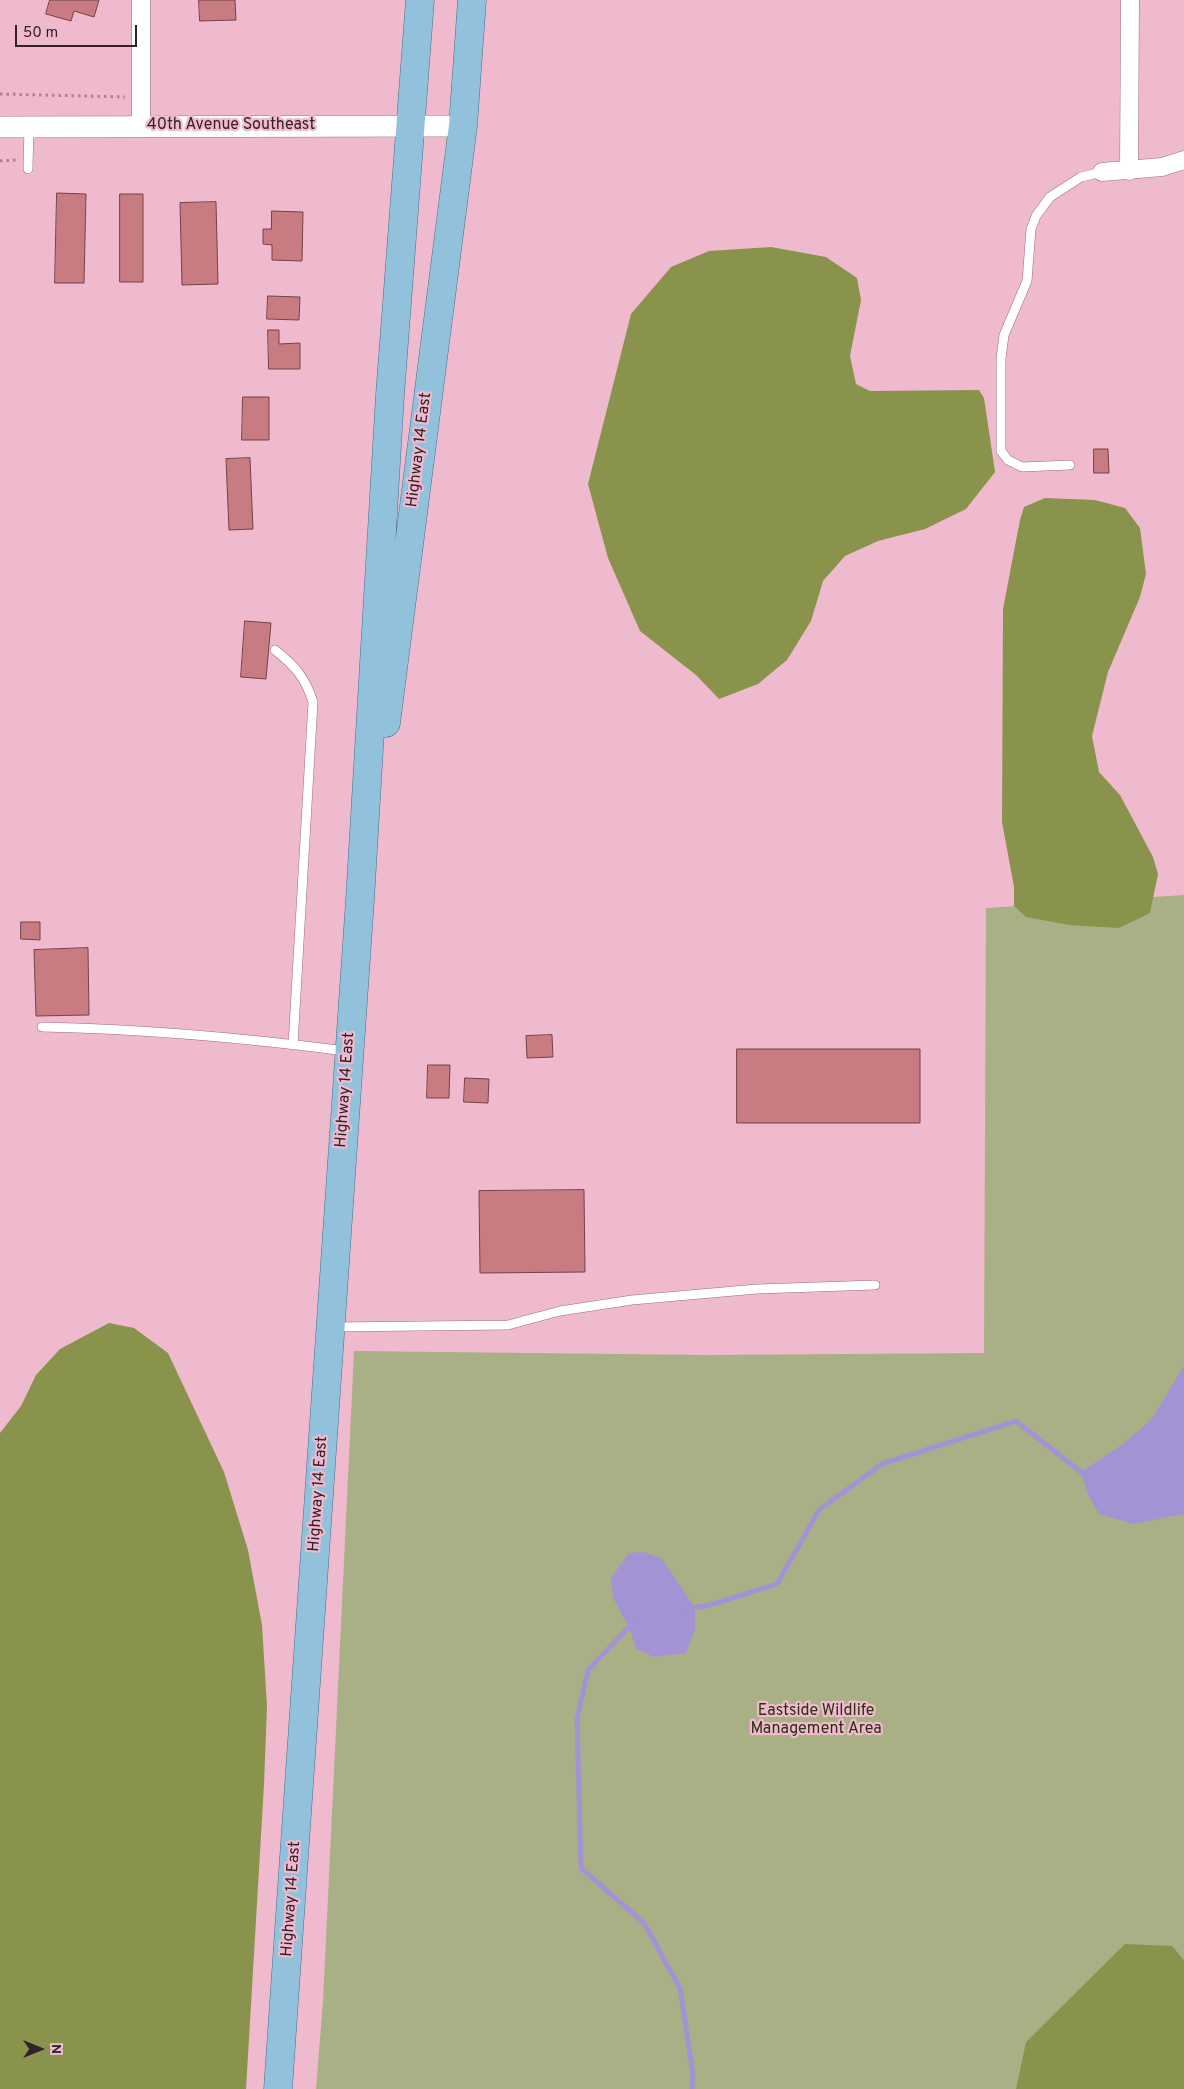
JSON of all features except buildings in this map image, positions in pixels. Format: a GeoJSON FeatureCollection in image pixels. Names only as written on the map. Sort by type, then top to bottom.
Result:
{"type":"FeatureCollection","features":[{"type":"Feature","properties":{"kind":"main road","name":"Highway 14 East"},"geometry":{"type":"LineString","coordinates":[[278,2089],[360,900],[375,616],[420,0]]}},
{"type":"Feature","properties":{"kind":"main road","name":"Highway 14 East"},"geometry":{"type":"LineString","coordinates":[[360,900],[381,765],[463,126],[472,0]]}},
{"type":"Feature","properties":{"kind":"street"},"geometry":{"type":"LineString","coordinates":[[141,0],[141,126]]}},
{"type":"Feature","properties":{"kind":"street"},"geometry":{"type":"LineString","coordinates":[[1129,171],[1130,0]]}},
{"type":"Feature","properties":{"kind":"street","name":"40th Avenue Southeast"},"geometry":{"type":"LineString","coordinates":[[0,127],[463,126]]}},
{"type":"Feature","properties":{"kind":"street"},"geometry":{"type":"LineString","coordinates":[[1102,172],[1162,167],[1184,160]]}},
{"type":"Feature","properties":{"kind":"lane"},"geometry":{"type":"LineString","coordinates":[[28,169],[29,126]]}},
{"type":"Feature","properties":{"kind":"lane"},"geometry":{"type":"LineString","coordinates":[[1070,465],[1022,467],[1008,460],[1001,451],[1001,359],[1004,335],[1027,281],[1031,229],[1036,216],[1050,197],[1066,186],[1081,177],[1102,172]]}},
{"type":"Feature","properties":{"kind":"lane"},"geometry":{"type":"LineString","coordinates":[[275,650],[293,665],[307,684],[314,702],[293,1044]]}},
{"type":"Feature","properties":{"kind":"lane"},"geometry":{"type":"LineString","coordinates":[[42,1027],[123,1029],[293,1044],[349,1052]]}},
{"type":"Feature","properties":{"kind":"lane"},"geometry":{"type":"LineString","coordinates":[[331,1327],[508,1325],[560,1311],[632,1300],[757,1289],[875,1285]]}},
{"type":"Feature","properties":{"kind":"path"},"geometry":{"type":"LineString","coordinates":[[0,94],[141,97]]}},
{"type":"Feature","properties":{"kind":"green space"},"geometry":{"type":"Polygon","coordinates":[[[771,247],[826,257],[857,278],[861,300],[850,356],[856,384],[870,391],[979,390],[984,398],[995,472],[966,509],[925,529],[878,541],[845,556],[823,581],[811,621],[787,660],[758,684],[719,699],[696,675],[640,631],[608,558],[588,484],[631,314],[671,267],[709,251],[771,247]]]}},
{"type":"Feature","properties":{"kind":"green space"},"geometry":{"type":"Polygon","coordinates":[[[1045,498],[1095,500],[1125,508],[1140,528],[1146,574],[1140,597],[1108,672],[1092,736],[1099,772],[1120,795],[1153,857],[1158,874],[1150,913],[1119,928],[1069,925],[1026,917],[1014,906],[1014,887],[1002,822],[1003,609],[1024,507],[1045,498]]]}},
{"type":"Feature","properties":{"kind":"green space","name":"Eastside Wildlife Management Area"},"geometry":{"type":"Polygon","coordinates":[[[1184,895],[1184,2089],[316,2089],[323,2001],[354,1351],[707,1355],[984,1353],[986,908],[1184,895]]]}},
{"type":"Feature","properties":{"kind":"green space"},"geometry":{"type":"Polygon","coordinates":[[[109,1323],[134,1328],[168,1353],[224,1472],[248,1550],[262,1625],[267,1706],[246,2089],[0,2089],[0,1433],[21,1406],[36,1375],[60,1349],[109,1323]]]}},
{"type":"Feature","properties":{"kind":"green space"},"geometry":{"type":"Polygon","coordinates":[[[1125,1944],[1172,1946],[1184,1960],[1184,2089],[1016,2089],[1026,2042],[1125,1944]]]}},
{"type":"Feature","properties":{"kind":"shaded area"},"geometry":{"type":"Polygon","coordinates":[[[1184,1366],[1184,1514],[1133,1524],[1099,1514],[1088,1495],[1081,1472],[1123,1444],[1151,1420],[1184,1366]]]}},
{"type":"Feature","properties":{"kind":"shaded area"},"geometry":{"type":"Polygon","coordinates":[[[644,1552],[662,1559],[695,1608],[695,1630],[686,1653],[654,1657],[636,1649],[629,1627],[613,1598],[611,1578],[629,1553],[644,1552]]]}},
{"type":"Feature","properties":{"kind":"waterway"},"geometry":{"type":"LineString","coordinates":[[689,1609],[710,1605],[777,1584],[819,1510],[882,1464],[1016,1421],[1086,1476]]}},
{"type":"Feature","properties":{"kind":"waterway"},"geometry":{"type":"LineString","coordinates":[[633,1623],[588,1670],[577,1719],[581,1868],[644,1923],[680,1988],[693,2073],[692,2089]]}}]}
